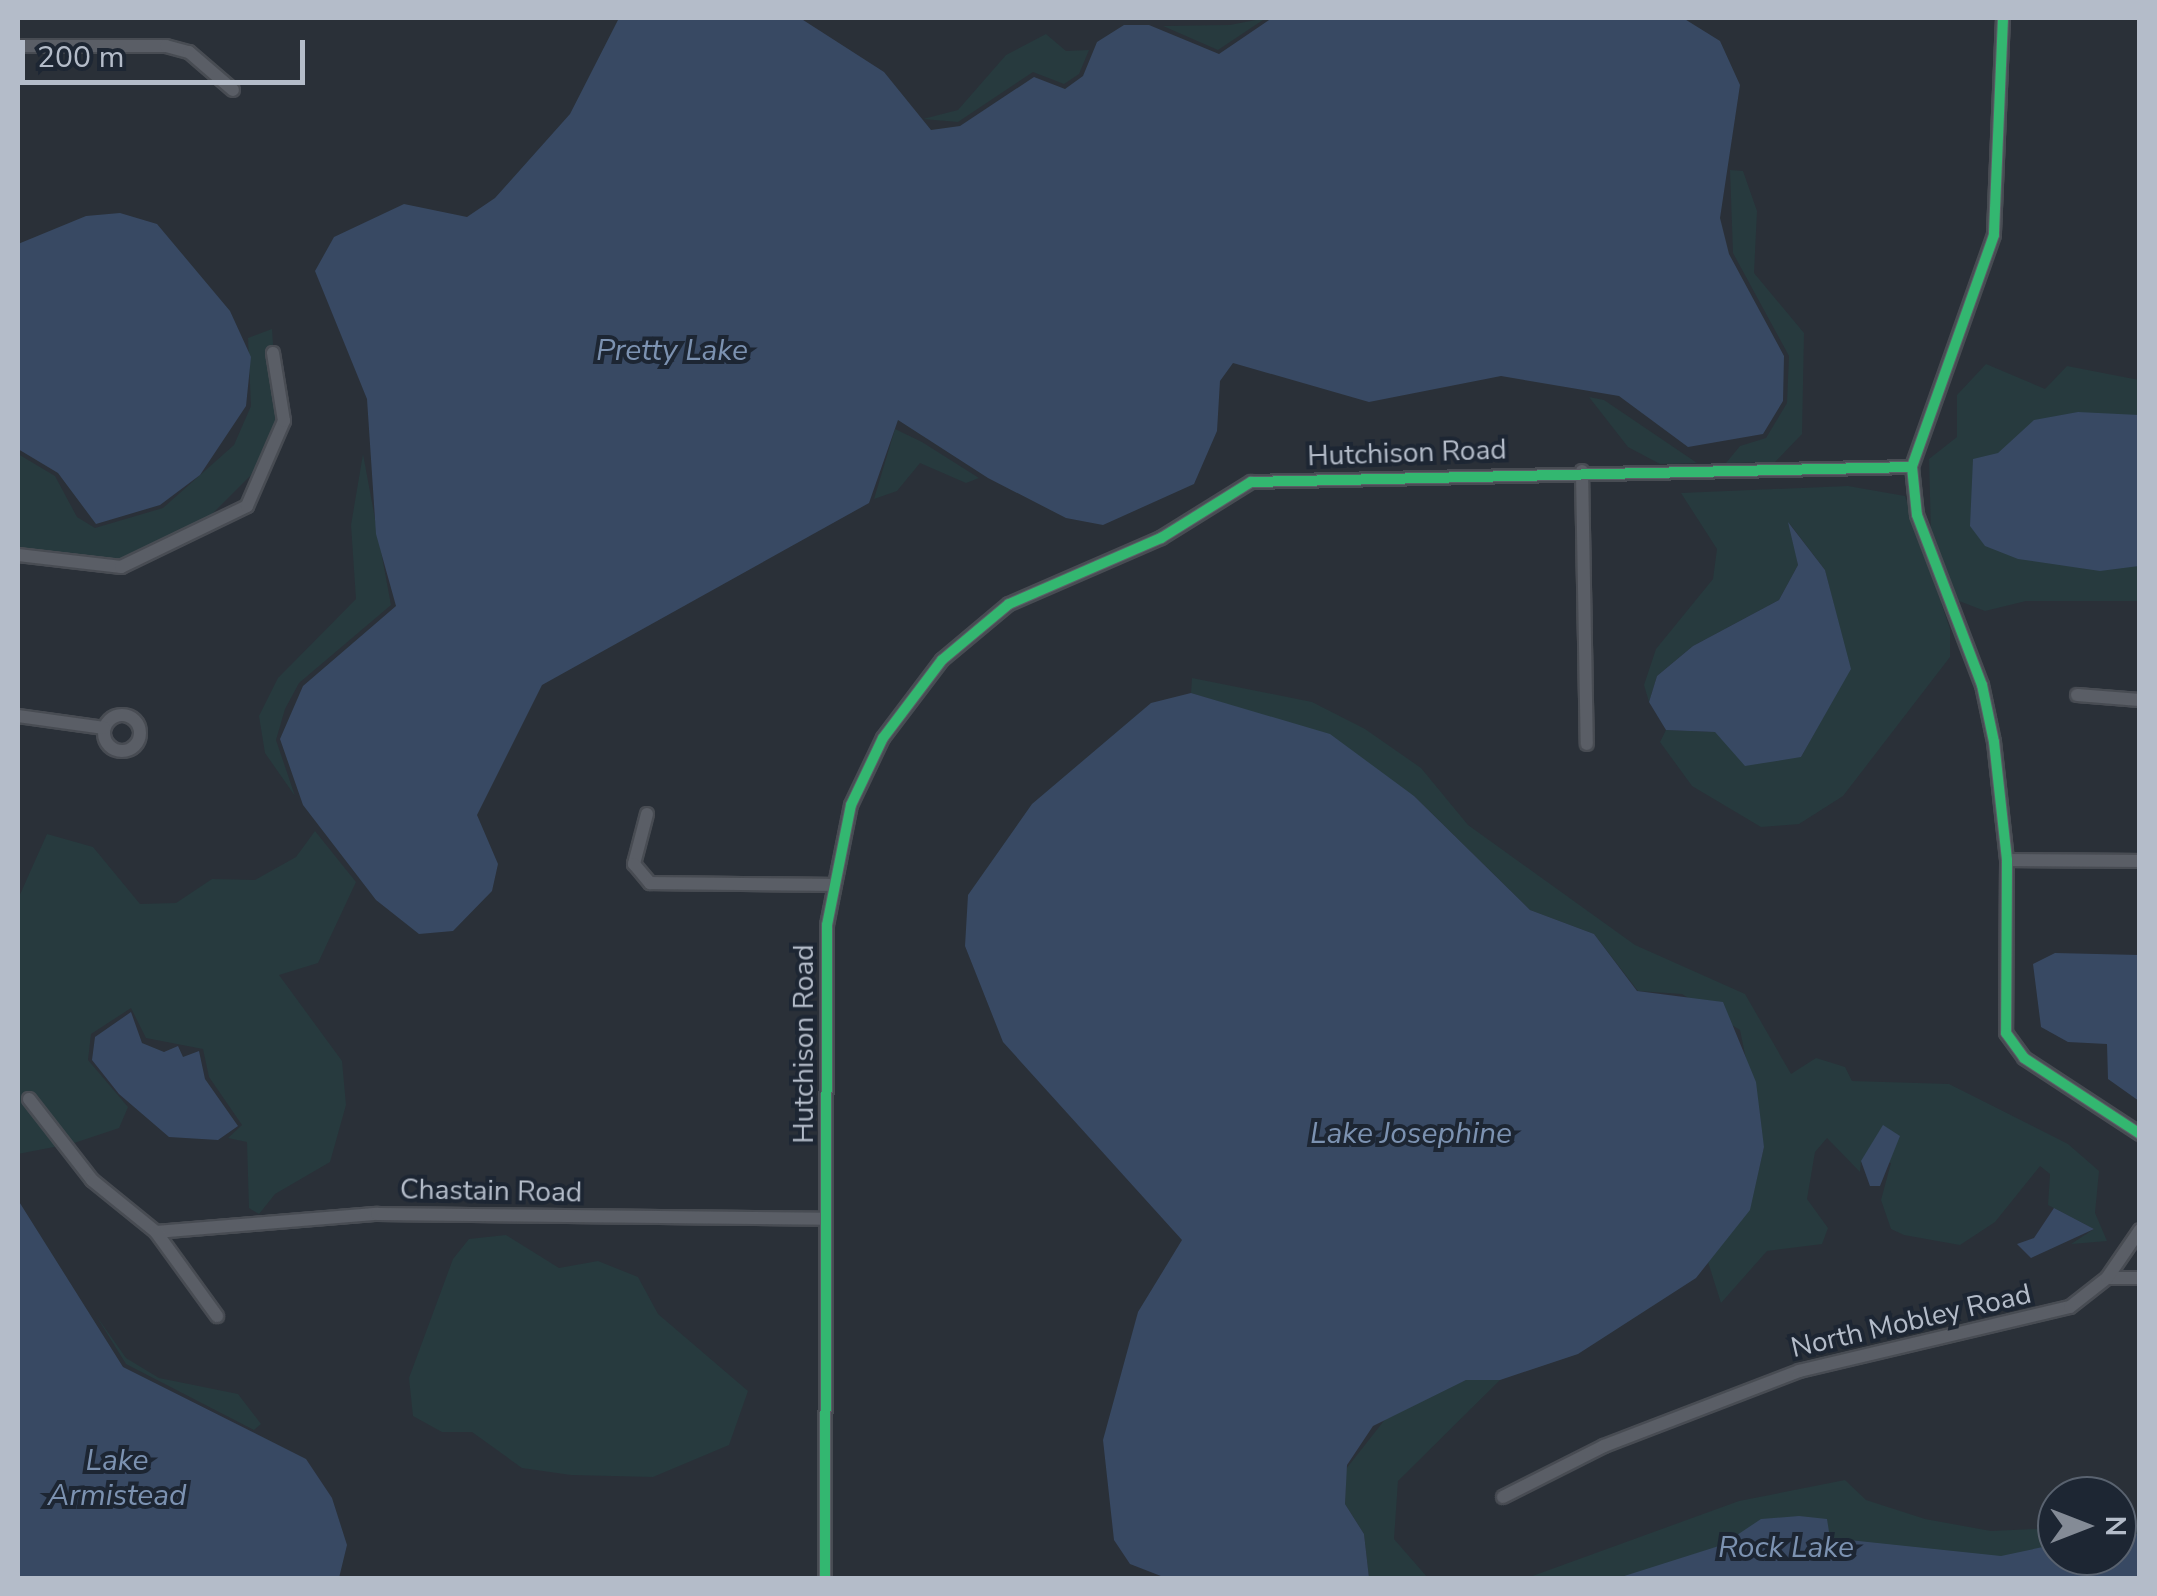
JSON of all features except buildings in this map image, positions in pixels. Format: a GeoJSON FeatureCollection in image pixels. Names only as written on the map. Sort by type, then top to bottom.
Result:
{"type":"FeatureCollection","features":[{"type":"Feature","properties":{"kind":"street"},"geometry":{"type":"LineString","coordinates":[[2004,18],[1994,235],[1912,467],[1916,514],[1982,684],[2007,860],[2006,1033],[2024,1058],[2140,1134]]}},
{"type":"Feature","properties":{"kind":"street"},"geometry":{"type":"LineString","coordinates":[[18,46],[166,46],[188,52],[233,90]]}},
{"type":"Feature","properties":{"kind":"street"},"geometry":{"type":"LineString","coordinates":[[18,555],[122,567],[247,506],[284,421],[272,352]]}},
{"type":"Feature","properties":{"kind":"street","name":"Hutchison Road"},"geometry":{"type":"LineString","coordinates":[[826,1578],[826,1219],[834,885],[850,805],[883,738],[942,660],[1008,604],[1161,538],[1252,482],[1582,470],[1912,467]]}},
{"type":"Feature","properties":{"kind":"street"},"geometry":{"type":"LineString","coordinates":[[1582,470],[1587,744]]}},
{"type":"Feature","properties":{"kind":"street"},"geometry":{"type":"LineString","coordinates":[[2077,695],[2140,700]]}},
{"type":"Feature","properties":{"kind":"street"},"geometry":{"type":"LineString","coordinates":[[18,716],[104,728]]}},
{"type":"Feature","properties":{"kind":"street"},"geometry":{"type":"LineString","coordinates":[[648,814],[634,864],[650,883],[834,885]]}},
{"type":"Feature","properties":{"kind":"street"},"geometry":{"type":"LineString","coordinates":[[2007,860],[2140,861]]}},
{"type":"Feature","properties":{"kind":"street"},"geometry":{"type":"LineString","coordinates":[[30,1099],[92,1180],[156,1232],[217,1316]]}},
{"type":"Feature","properties":{"kind":"street","name":"Chastain Road"},"geometry":{"type":"LineString","coordinates":[[156,1232],[377,1214],[826,1219]]}},
{"type":"Feature","properties":{"kind":"street","name":"North Mobley Road"},"geometry":{"type":"LineString","coordinates":[[1504,1498],[1604,1446],[1798,1371],[2043,1316],[2107,1278],[2140,1230]]}},
{"type":"Feature","properties":{"kind":"street"},"geometry":{"type":"LineString","coordinates":[[2107,1278],[2140,1278]]}},
{"type":"Feature","properties":{"kind":"green space"},"geometry":{"type":"Polygon","coordinates":[[[1266,18],[1218,50],[1163,26],[1230,25],[1266,18]]]}},
{"type":"Feature","properties":{"kind":"green space"},"geometry":{"type":"Polygon","coordinates":[[[1046,34],[1066,51],[1089,50],[1079,74],[1064,84],[1033,72],[958,122],[923,119],[958,110],[1006,55],[1046,34]]]}},
{"type":"Feature","properties":{"kind":"green space"},"geometry":{"type":"Polygon","coordinates":[[[1730,170],[1743,171],[1757,211],[1754,273],[1804,333],[1802,434],[1775,462],[1726,463],[1740,446],[1766,438],[1787,403],[1789,356],[1733,253],[1730,170]]]}},
{"type":"Feature","properties":{"kind":"green space"},"geometry":{"type":"Polygon","coordinates":[[[272,329],[278,421],[267,459],[210,516],[121,562],[18,550],[18,454],[55,476],[77,517],[95,528],[163,508],[234,445],[251,406],[248,338],[272,329]]]}},
{"type":"Feature","properties":{"kind":"green space"},"geometry":{"type":"Polygon","coordinates":[[[1986,364],[2045,389],[2067,366],[2139,380],[2139,601],[2026,601],[1985,611],[1954,599],[1931,533],[1929,459],[1957,437],[1957,395],[1986,364]]]}},
{"type":"Feature","properties":{"kind":"green space"},"geometry":{"type":"Polygon","coordinates":[[[1589,397],[1604,400],[1697,463],[1660,464],[1628,447],[1589,397]]]}},
{"type":"Feature","properties":{"kind":"green space"},"geometry":{"type":"Polygon","coordinates":[[[895,429],[979,478],[966,483],[920,463],[897,491],[874,499],[895,429]]]}},
{"type":"Feature","properties":{"kind":"green space"},"geometry":{"type":"Polygon","coordinates":[[[363,454],[391,605],[299,683],[285,709],[276,740],[295,796],[265,753],[259,716],[278,678],[356,599],[351,525],[363,454]]]}},
{"type":"Feature","properties":{"kind":"green space"},"geometry":{"type":"Polygon","coordinates":[[[1848,486],[1905,496],[1950,629],[1950,657],[1843,796],[1799,824],[1761,827],[1692,786],[1660,742],[1666,730],[1715,732],[1801,757],[1850,669],[1825,570],[1790,524],[1798,565],[1779,600],[1693,646],[1657,676],[1649,702],[1644,685],[1656,649],[1713,579],[1717,549],[1681,493],[1848,486]]]}},
{"type":"Feature","properties":{"kind":"green space"},"geometry":{"type":"Polygon","coordinates":[[[1192,678],[1312,702],[1365,729],[1421,768],[1468,825],[1635,945],[1745,994],[1791,1074],[1816,1058],[1845,1067],[1852,1081],[1949,1084],[2068,1144],[2099,1171],[2095,1213],[2107,1241],[2071,1244],[2094,1229],[2048,1205],[2050,1174],[2040,1166],[1995,1222],[1960,1245],[1904,1235],[1891,1229],[1881,1200],[1891,1163],[1861,1161],[1860,1172],[1827,1138],[1815,1152],[1807,1199],[1828,1228],[1822,1244],[1767,1251],[1721,1303],[1708,1262],[1749,1210],[1764,1147],[1740,1030],[1682,994],[1638,991],[1594,934],[1530,910],[1414,796],[1297,726],[1191,693],[1192,678]]]}},
{"type":"Feature","properties":{"kind":"green space"},"geometry":{"type":"Polygon","coordinates":[[[315,831],[356,882],[318,963],[279,975],[342,1061],[346,1105],[330,1162],[275,1194],[259,1214],[249,1208],[247,1142],[228,1138],[242,1125],[209,1077],[203,1049],[146,1038],[131,1008],[91,1034],[88,1060],[128,1107],[119,1128],[71,1144],[31,1093],[22,1099],[59,1146],[18,1154],[18,899],[47,834],[93,847],[140,904],[176,903],[212,879],[255,880],[296,857],[315,831]]]}},
{"type":"Feature","properties":{"kind":"green space"},"geometry":{"type":"Polygon","coordinates":[[[506,1235],[559,1268],[598,1261],[638,1277],[658,1314],[748,1391],[729,1445],[653,1477],[571,1475],[522,1468],[472,1432],[442,1432],[413,1416],[409,1378],[453,1259],[469,1239],[506,1235]]]}},
{"type":"Feature","properties":{"kind":"green space"},"geometry":{"type":"Polygon","coordinates":[[[95,1314],[126,1358],[159,1378],[238,1394],[261,1424],[254,1430],[126,1364],[95,1314]]]}},
{"type":"Feature","properties":{"kind":"green space"},"geometry":{"type":"Polygon","coordinates":[[[1466,1380],[1500,1380],[1398,1481],[1394,1539],[1428,1578],[1369,1578],[1364,1534],[1345,1504],[1346,1469],[1394,1408],[1466,1380]]]}},
{"type":"Feature","properties":{"kind":"green space"},"geometry":{"type":"Polygon","coordinates":[[[1845,1480],[1866,1500],[1925,1519],[1991,1531],[2037,1529],[2037,1576],[2137,1576],[2139,1524],[2139,1578],[1527,1578],[1739,1501],[1845,1480]]]}},
{"type":"Feature","properties":{"kind":"water","name":"Pretty Lake"},"geometry":{"type":"Polygon","coordinates":[[[619,18],[800,18],[884,72],[931,130],[960,126],[1034,77],[1065,89],[1083,76],[1097,42],[1124,25],[1149,25],[1219,54],[1272,18],[1683,18],[1720,41],[1740,85],[1720,218],[1729,254],[1784,356],[1783,401],[1763,434],[1688,447],[1619,396],[1501,376],[1369,402],[1233,363],[1220,381],[1217,431],[1194,484],[1103,525],[1066,518],[988,478],[898,420],[869,503],[542,685],[477,815],[498,864],[492,891],[453,931],[419,934],[376,900],[303,805],[280,739],[303,686],[396,606],[376,534],[367,399],[315,271],[334,237],[404,204],[467,217],[495,198],[570,114],[619,18]]]}},
{"type":"Feature","properties":{"kind":"water"},"geometry":{"type":"Polygon","coordinates":[[[120,213],[157,224],[230,311],[251,357],[246,406],[200,475],[160,505],[96,524],[58,473],[18,449],[18,244],[86,216],[120,213]]]}},
{"type":"Feature","properties":{"kind":"water"},"geometry":{"type":"Polygon","coordinates":[[[2078,412],[2139,415],[2139,566],[2100,571],[2018,559],[1985,546],[1970,526],[1973,459],[1998,453],[2034,420],[2078,412]]]}},
{"type":"Feature","properties":{"kind":"water"},"geometry":{"type":"Polygon","coordinates":[[[1788,522],[1825,570],[1851,669],[1801,757],[1745,766],[1715,732],[1666,730],[1649,702],[1657,676],[1693,646],[1779,600],[1798,565],[1788,522]]]}},
{"type":"Feature","properties":{"kind":"water","name":"Lake Josephine"},"geometry":{"type":"Polygon","coordinates":[[[1191,693],[1330,734],[1414,796],[1530,910],[1594,934],[1637,991],[1723,1002],[1756,1082],[1764,1147],[1750,1210],[1696,1278],[1578,1354],[1500,1380],[1466,1380],[1373,1426],[1347,1465],[1345,1504],[1364,1534],[1369,1578],[1166,1578],[1130,1564],[1114,1540],[1103,1440],[1138,1312],[1182,1240],[1003,1042],[965,946],[968,895],[1032,804],[1151,703],[1191,693]]]}},
{"type":"Feature","properties":{"kind":"water"},"geometry":{"type":"Polygon","coordinates":[[[2055,953],[2139,955],[2139,1101],[2108,1079],[2107,1044],[2068,1042],[2041,1027],[2033,964],[2055,953]]]}},
{"type":"Feature","properties":{"kind":"water"},"geometry":{"type":"Polygon","coordinates":[[[131,1012],[142,1043],[164,1052],[178,1046],[183,1057],[199,1051],[205,1079],[238,1126],[218,1140],[169,1137],[119,1094],[92,1060],[95,1037],[131,1012]]]}},
{"type":"Feature","properties":{"kind":"water"},"geometry":{"type":"Polygon","coordinates":[[[1883,1125],[1900,1136],[1880,1186],[1870,1186],[1861,1161],[1883,1125]]]}},
{"type":"Feature","properties":{"kind":"water","name":"Lake Armistead"},"geometry":{"type":"Polygon","coordinates":[[[18,1200],[123,1367],[306,1459],[332,1498],[347,1545],[339,1578],[18,1578],[18,1200]]]}},
{"type":"Feature","properties":{"kind":"water"},"geometry":{"type":"Polygon","coordinates":[[[2054,1208],[2094,1229],[2031,1258],[2017,1244],[2034,1238],[2054,1208]]]}},
{"type":"Feature","properties":{"kind":"water","name":"Rock Lake"},"geometry":{"type":"Polygon","coordinates":[[[1761,1519],[1827,1519],[1830,1538],[2001,1556],[2037,1548],[2037,1576],[2137,1576],[2139,1534],[2139,1578],[1618,1578],[1722,1545],[1761,1519]]]}},
{"type":"Feature","properties":{"kind":"cycle path"},"geometry":{"type":"LineString","coordinates":[[2003,18],[1994,235],[1912,467],[1917,515],[1982,685],[1994,742],[2007,860],[2006,1033],[2024,1058],[2140,1134]]}},
{"type":"Feature","properties":{"kind":"cycle path"},"geometry":{"type":"LineString","coordinates":[[825,1578],[827,925],[851,805],[883,738],[942,660],[1009,604],[1161,538],[1251,482],[1912,467]]}}]}
